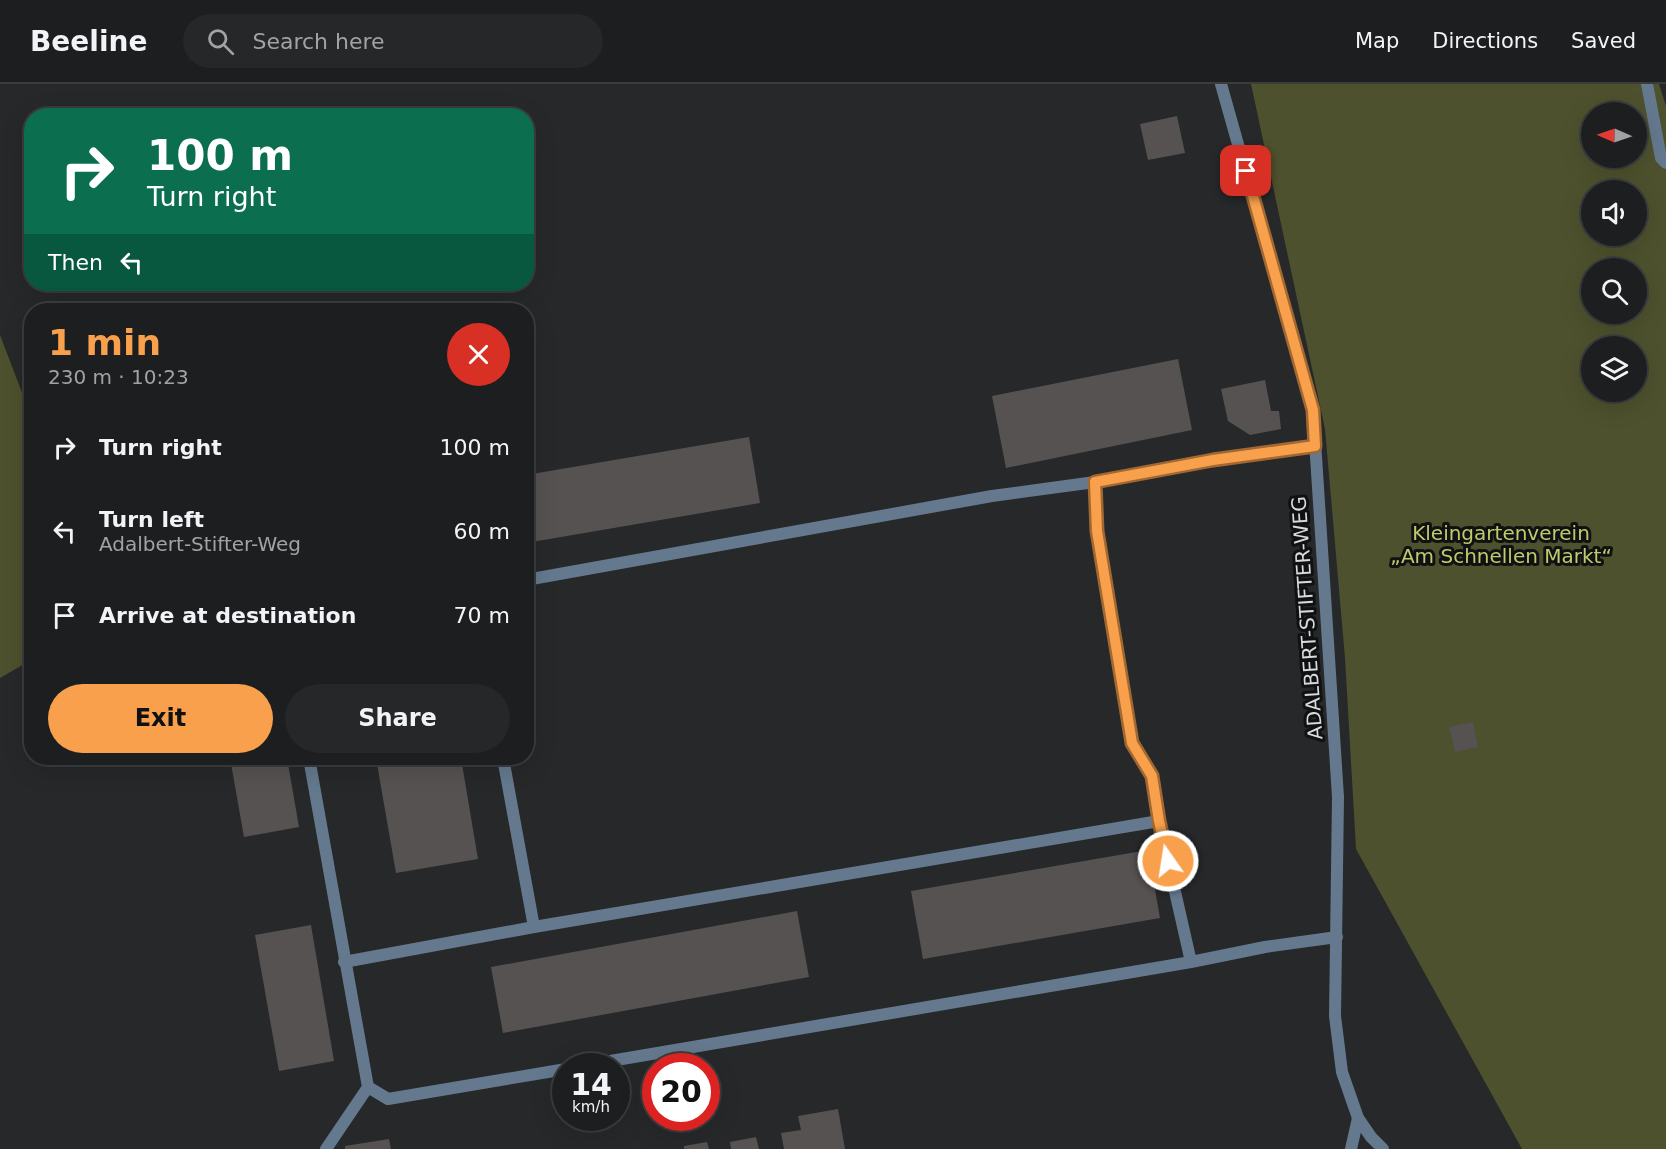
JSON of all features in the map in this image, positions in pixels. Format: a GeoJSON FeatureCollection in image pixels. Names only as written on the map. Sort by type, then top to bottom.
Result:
{"type":"FeatureCollection","features":[{"type":"Feature","properties":{"kind":"street","name":"ADALBERT-STIFTER-WEG"},"geometry":{"type":"LineString","coordinates":[[1221,84],[1313,410],[1338,797],[1335,1017],[1342,1072],[1358,1118],[1371,1137],[1383,1149]]}},
{"type":"Feature","properties":{"kind":"street"},"geometry":{"type":"LineString","coordinates":[[1647,84],[1661,158],[1666,163]]}},
{"type":"Feature","properties":{"kind":"street"},"geometry":{"type":"LineString","coordinates":[[534,579],[992,496],[1095,482],[1213,460],[1315,446]]}},
{"type":"Feature","properties":{"kind":"street"},"geometry":{"type":"LineString","coordinates":[[1095,482],[1097,531],[1132,743],[1152,776],[1159,821],[1191,962]]}},
{"type":"Feature","properties":{"kind":"street"},"geometry":{"type":"LineString","coordinates":[[310,765],[368,1087],[326,1149]]}},
{"type":"Feature","properties":{"kind":"street"},"geometry":{"type":"LineString","coordinates":[[503,765],[534,927]]}},
{"type":"Feature","properties":{"kind":"street"},"geometry":{"type":"LineString","coordinates":[[344,962],[534,927],[1159,821]]}},
{"type":"Feature","properties":{"kind":"street"},"geometry":{"type":"LineString","coordinates":[[630,1058],[1191,962],[1265,947],[1337,937]]}},
{"type":"Feature","properties":{"kind":"street"},"geometry":{"type":"LineString","coordinates":[[368,1087],[388,1100],[552,1071]]}},
{"type":"Feature","properties":{"kind":"street"},"geometry":{"type":"LineString","coordinates":[[1351,1149],[1358,1118]]}},
{"type":"Feature","properties":{"kind":"green space","name":"Kleingartenverein „Am Schnellen Markt“"},"geometry":{"type":"Polygon","coordinates":[[[1251,84],[1659,84],[1666,106],[1666,1149],[1522,1149],[1356,849],[1345,658],[1325,429],[1251,84]]]}},
{"type":"Feature","properties":{"kind":"green space"},"geometry":{"type":"Polygon","coordinates":[[[0,335],[24,398],[24,664],[0,678],[0,335]]]}},
{"type":"Feature","properties":{"kind":"building"},"geometry":{"type":"Polygon","coordinates":[[[1177,116],[1185,153],[1148,160],[1140,124],[1177,116]]]}},
{"type":"Feature","properties":{"kind":"building"},"geometry":{"type":"Polygon","coordinates":[[[1178,359],[1192,430],[1006,468],[992,396],[1178,359]]]}},
{"type":"Feature","properties":{"kind":"building"},"geometry":{"type":"Polygon","coordinates":[[[1265,380],[1271,411],[1279,411],[1281,429],[1250,435],[1228,421],[1221,389],[1265,380]]]}},
{"type":"Feature","properties":{"kind":"building"},"geometry":{"type":"Polygon","coordinates":[[[749,437],[760,503],[534,542],[534,474],[749,437]]]}},
{"type":"Feature","properties":{"kind":"building"},"geometry":{"type":"Polygon","coordinates":[[[1473,722],[1478,747],[1455,752],[1449,727],[1473,722]]]}},
{"type":"Feature","properties":{"kind":"building"},"geometry":{"type":"Polygon","coordinates":[[[231,765],[288,765],[299,827],[244,837],[231,765]]]}},
{"type":"Feature","properties":{"kind":"building"},"geometry":{"type":"Polygon","coordinates":[[[377,765],[462,765],[478,859],[396,873],[377,765]]]}},
{"type":"Feature","properties":{"kind":"building"},"geometry":{"type":"Polygon","coordinates":[[[1148,850],[1160,918],[923,959],[911,891],[1148,850]]]}},
{"type":"Feature","properties":{"kind":"building"},"geometry":{"type":"Polygon","coordinates":[[[797,911],[809,977],[503,1033],[491,967],[797,911]]]}},
{"type":"Feature","properties":{"kind":"building"},"geometry":{"type":"Polygon","coordinates":[[[311,925],[334,1061],[279,1071],[255,935],[311,925]]]}},
{"type":"Feature","properties":{"kind":"building"},"geometry":{"type":"Polygon","coordinates":[[[838,1109],[845,1149],[784,1149],[781,1133],[801,1130],[798,1116],[838,1109]]]}},
{"type":"Feature","properties":{"kind":"building"},"geometry":{"type":"Polygon","coordinates":[[[756,1137],[759,1149],[731,1149],[730,1142],[756,1137]]]}},
{"type":"Feature","properties":{"kind":"building"},"geometry":{"type":"Polygon","coordinates":[[[389,1139],[391,1149],[345,1149],[345,1146],[389,1139]]]}},
{"type":"Feature","properties":{"kind":"building"},"geometry":{"type":"Polygon","coordinates":[[[707,1142],[709,1149],[684,1149],[684,1146],[707,1142]]]}},
{"type":"Feature","properties":{"kind":"route"},"geometry":{"type":"LineString","coordinates":[[1168,861],[1152,776],[1132,743],[1097,531],[1095,482],[1213,460],[1315,446],[1313,410],[1246,171]]}}]}
